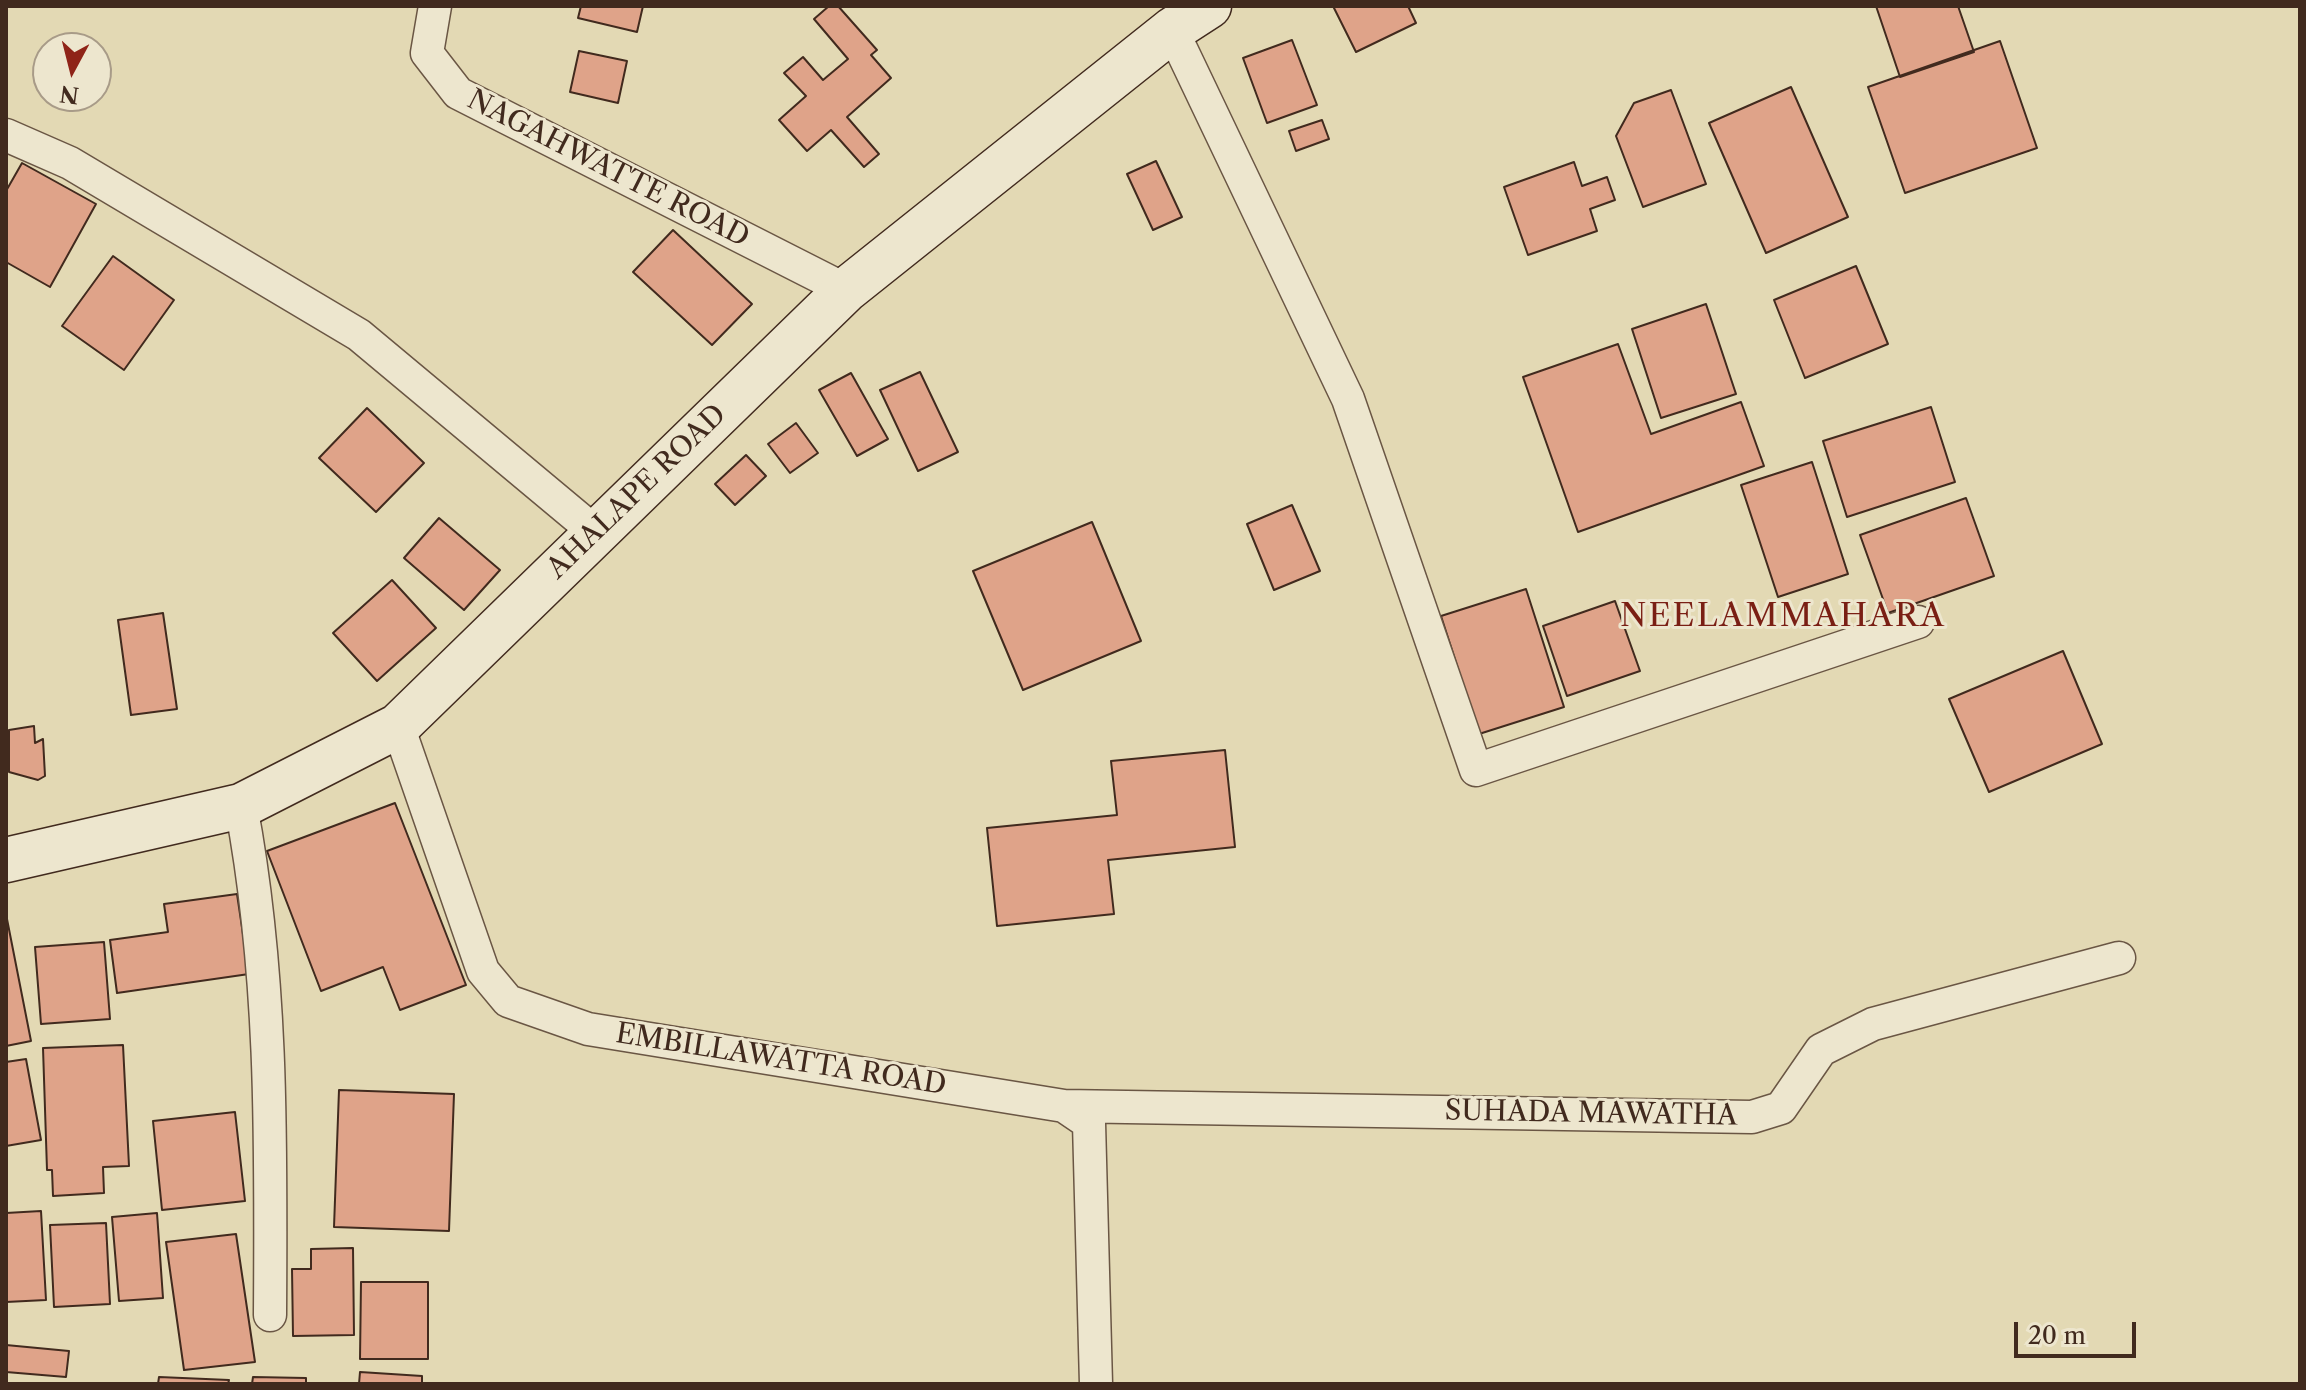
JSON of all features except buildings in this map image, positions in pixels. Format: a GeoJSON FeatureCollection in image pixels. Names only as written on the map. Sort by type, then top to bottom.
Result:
{"type":"FeatureCollection","features":[{"type":"Feature","properties":{"kind":"street","name":"NAGAHWATTE ROAD"},"geometry":{"type":"LineString","coordinates":[[435,6],[427,53],[458,93],[846,290]]}},
{"type":"Feature","properties":{"kind":"street","name":"AHALAPE ROAD"},"geometry":{"type":"LineString","coordinates":[[6,860],[241,806],[398,726],[846,290],[1172,30],[1209,6]]}},
{"type":"Feature","properties":{"kind":"street"},"geometry":{"type":"LineString","coordinates":[[1172,30],[1348,399],[1476,770],[1918,622]]}},
{"type":"Feature","properties":{"kind":"street"},"geometry":{"type":"LineString","coordinates":[[6,135],[70,163],[359,335],[595,532]]}},
{"type":"Feature","properties":{"kind":"street","name":"EMBILLAWATTA ROAD"},"geometry":{"type":"LineString","coordinates":[[398,726],[483,971],[508,1001],[588,1029],[1064,1106]]}},
{"type":"Feature","properties":{"kind":"street"},"geometry":{"type":"LineString","coordinates":[[241,806],[257,890],[265,963],[272,1086],[270,1315]]}},
{"type":"Feature","properties":{"kind":"street","name":"SUHADA MAWATHA"},"geometry":{"type":"LineString","coordinates":[[1064,1106],[1752,1117],[1781,1108],[1821,1050],[1873,1024],[2119,958]]}},
{"type":"Feature","properties":{"kind":"street"},"geometry":{"type":"LineString","coordinates":[[1064,1106],[1089,1123],[1096,1384]]}},
{"type":"Feature","properties":{"kind":"district","name":"NEELAMMAHARA"},"geometry":{"type":"Point","coordinates":[1783,617]}}]}
